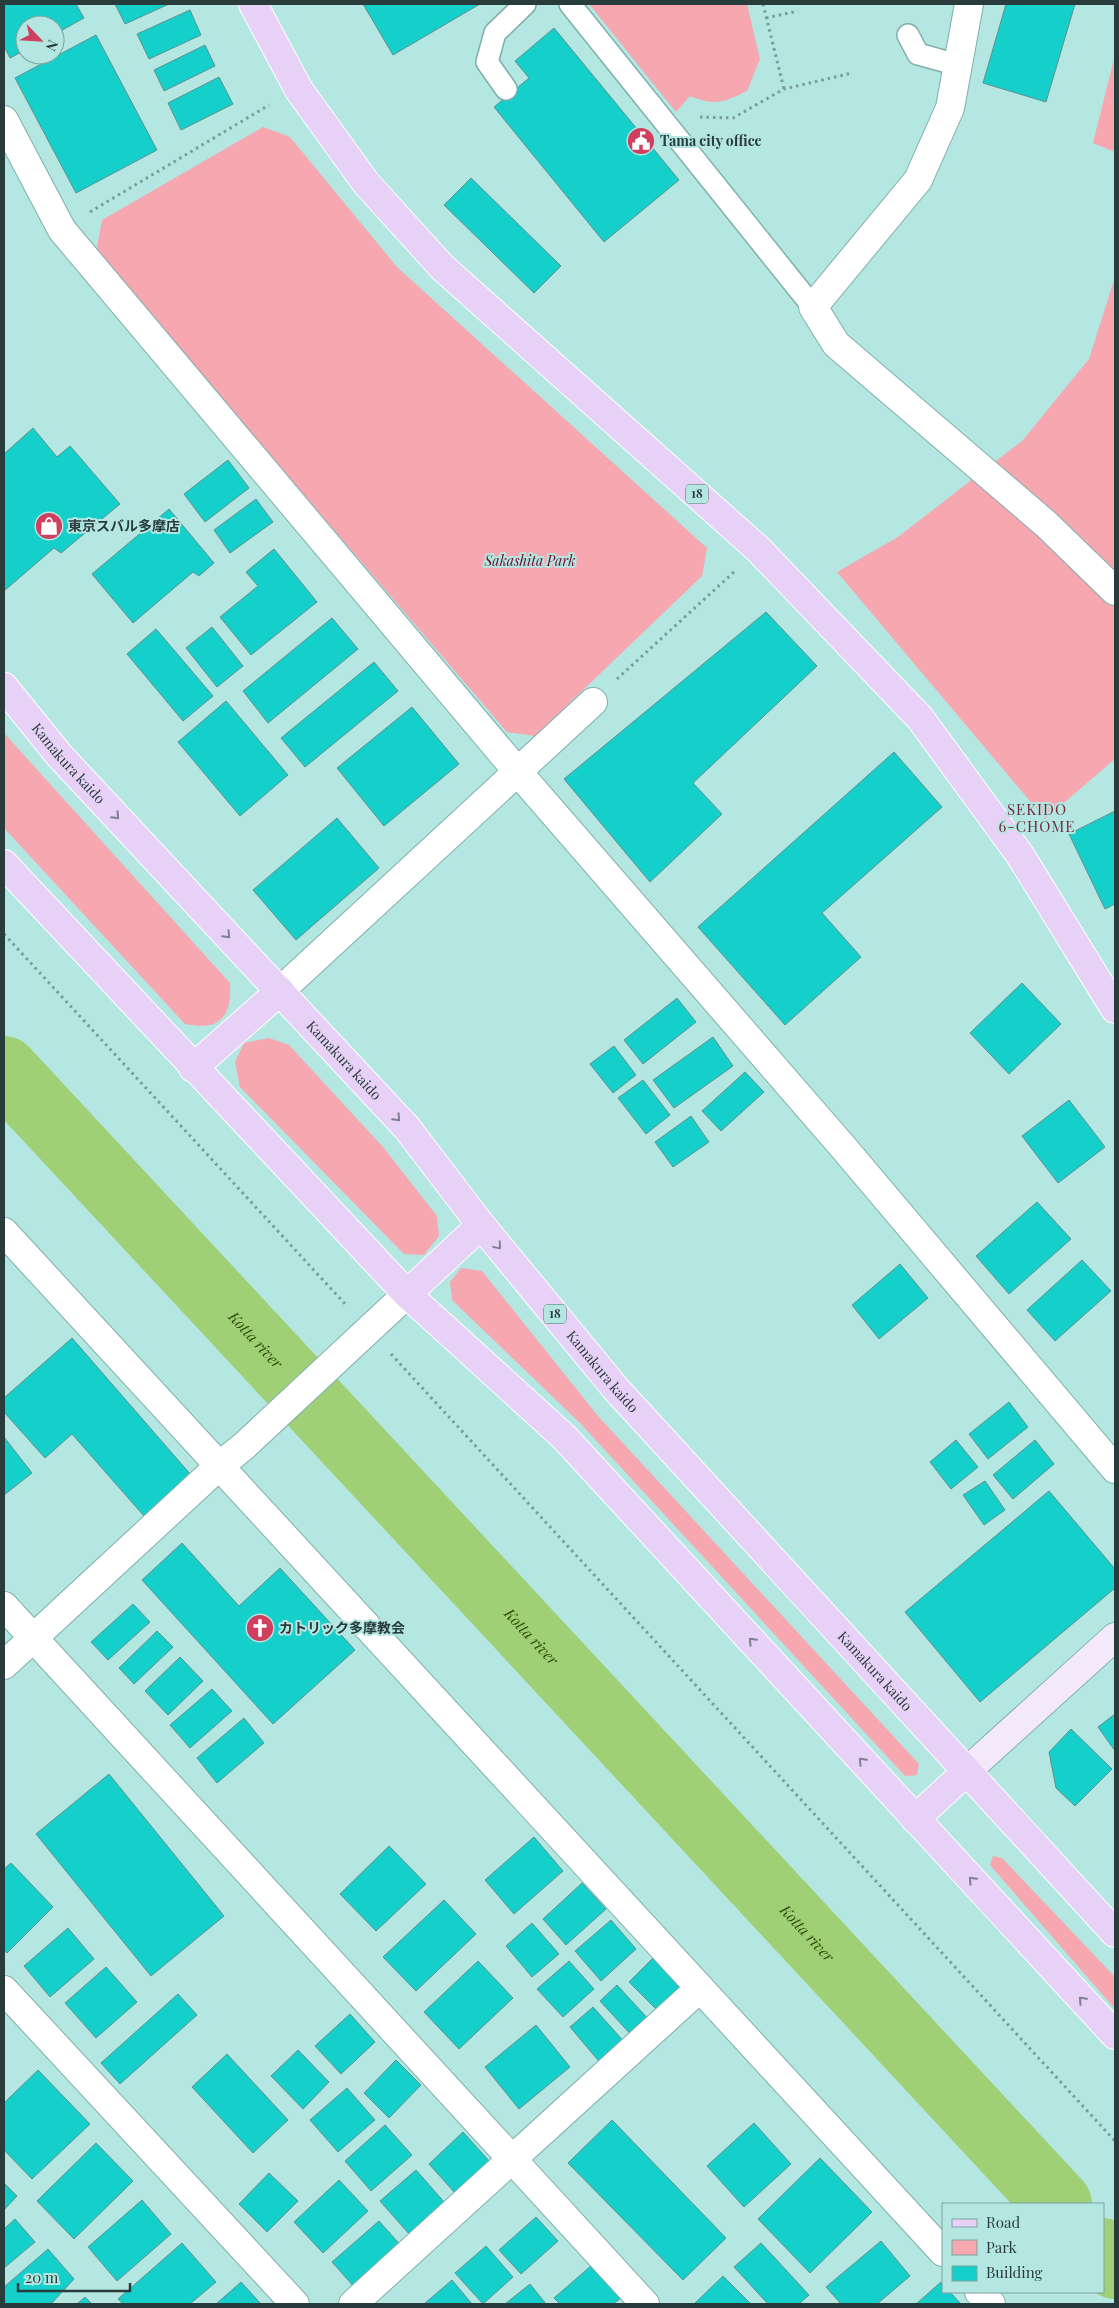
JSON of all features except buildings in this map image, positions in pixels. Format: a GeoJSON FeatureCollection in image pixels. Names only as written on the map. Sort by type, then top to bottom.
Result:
{"type":"FeatureCollection","features":[{"type":"Feature","properties":{"kind":"main road","name":"18"},"geometry":{"type":"LineString","coordinates":[[253,4],[299,90],[366,183],[442,267],[758,549],[920,718],[1020,856],[1115,1009]]}},
{"type":"Feature","properties":{"kind":"main road","name":"Kamakura kaido"},"geometry":{"type":"LineString","coordinates":[[4,687],[59,755],[407,1128],[480,1225],[616,1389],[1115,1933]]}},
{"type":"Feature","properties":{"kind":"main road"},"geometry":{"type":"LineString","coordinates":[[4,864],[193,1068],[407,1294],[564,1437],[1115,2035]]}},
{"type":"Feature","properties":{"kind":"main road"},"geometry":{"type":"LineString","coordinates":[[193,1068],[280,991]]}},
{"type":"Feature","properties":{"kind":"main road"},"geometry":{"type":"LineString","coordinates":[[407,1294],[480,1225]]}},
{"type":"Feature","properties":{"kind":"main road"},"geometry":{"type":"LineString","coordinates":[[915,1819],[967,1771]]}},
{"type":"Feature","properties":{"kind":"street"},"geometry":{"type":"LineString","coordinates":[[969,4],[950,108],[918,180],[813,307],[836,344],[1046,524],[1115,591]]}},
{"type":"Feature","properties":{"kind":"street"},"geometry":{"type":"LineString","coordinates":[[4,120],[62,230],[518,771],[1115,1468]]}},
{"type":"Feature","properties":{"kind":"street"},"geometry":{"type":"LineString","coordinates":[[280,991],[594,702]]}},
{"type":"Feature","properties":{"kind":"street"},"geometry":{"type":"LineString","coordinates":[[4,1232],[218,1467],[942,2251]]}},
{"type":"Feature","properties":{"kind":"street"},"geometry":{"type":"LineString","coordinates":[[4,1665],[407,1294]]}},
{"type":"Feature","properties":{"kind":"street"},"geometry":{"type":"LineString","coordinates":[[4,1606],[645,2304]]}},
{"type":"Feature","properties":{"kind":"street"},"geometry":{"type":"LineString","coordinates":[[967,1771],[1115,1637]]}},
{"type":"Feature","properties":{"kind":"street"},"geometry":{"type":"LineString","coordinates":[[353,2304],[700,1988]]}},
{"type":"Feature","properties":{"kind":"street"},"geometry":{"type":"LineString","coordinates":[[4,1990],[295,2304]]}},
{"type":"Feature","properties":{"kind":"street"},"geometry":{"type":"LineString","coordinates":[[980,2293],[990,2304]]}},
{"type":"Feature","properties":{"kind":"lane"},"geometry":{"type":"LineString","coordinates":[[506,89],[487,62],[495,32],[525,4]]}},
{"type":"Feature","properties":{"kind":"lane"},"geometry":{"type":"LineString","coordinates":[[570,4],[813,307]]}},
{"type":"Feature","properties":{"kind":"lane"},"geometry":{"type":"LineString","coordinates":[[908,35],[918,54],[958,65]]}},
{"type":"Feature","properties":{"kind":"path"},"geometry":{"type":"LineString","coordinates":[[763,4],[784,88]]}},
{"type":"Feature","properties":{"kind":"path"},"geometry":{"type":"LineString","coordinates":[[766,18],[798,11]]}},
{"type":"Feature","properties":{"kind":"path"},"geometry":{"type":"LineString","coordinates":[[671,130],[700,117],[733,118],[784,88],[852,73]]}},
{"type":"Feature","properties":{"kind":"path"},"geometry":{"type":"LineString","coordinates":[[93,210],[272,103]]}},
{"type":"Feature","properties":{"kind":"path"},"geometry":{"type":"LineString","coordinates":[[594,702],[758,549]]}},
{"type":"Feature","properties":{"kind":"path"},"geometry":{"type":"LineString","coordinates":[[4,934],[1115,2141]]}},
{"type":"Feature","properties":{"kind":"green space"},"geometry":{"type":"Polygon","coordinates":[[[589,4],[747,4],[760,59],[747,91],[719,102],[706,101],[690,96],[676,112],[589,4]]]}},
{"type":"Feature","properties":{"kind":"green space"},"geometry":{"type":"Polygon","coordinates":[[[1115,55],[1115,152],[1093,143],[1115,55]]]}},
{"type":"Feature","properties":{"kind":"green space","name":"Sakashita Park"},"geometry":{"type":"Polygon","coordinates":[[[263,127],[290,137],[397,267],[707,548],[702,576],[535,736],[507,732],[96,252],[102,220],[263,127]]]}},
{"type":"Feature","properties":{"kind":"green space"},"geometry":{"type":"Polygon","coordinates":[[[1115,277],[1115,759],[1045,819],[837,572],[898,537],[1023,440],[1089,359],[1115,277]]]}},
{"type":"Feature","properties":{"kind":"green space"},"geometry":{"type":"Polygon","coordinates":[[[4,733],[230,983],[229,1005],[221,1019],[207,1025],[185,1024],[4,828],[4,733]]]}},
{"type":"Feature","properties":{"kind":"green space"},"geometry":{"type":"Polygon","coordinates":[[[269,1038],[289,1045],[383,1147],[437,1216],[439,1236],[424,1255],[404,1254],[240,1087],[235,1062],[244,1043],[269,1038]]]}},
{"type":"Feature","properties":{"kind":"green space"},"geometry":{"type":"Polygon","coordinates":[[[461,1268],[482,1271],[598,1416],[919,1764],[917,1775],[905,1776],[581,1424],[452,1300],[450,1282],[461,1268]]]}},
{"type":"Feature","properties":{"kind":"green space"},"geometry":{"type":"Polygon","coordinates":[[[993,1856],[1002,1858],[1115,1977],[1115,2009],[990,1865],[993,1856]]]}},
{"type":"Feature","properties":{"kind":"waterway","name":"Kotta river"},"geometry":{"type":"LineString","coordinates":[[4,1070],[1057,2203]]}},
{"type":"Feature","properties":{"kind":"waterway","name":"Kotta river"},"geometry":{"type":"LineString","coordinates":[[1104,2253],[1115,2265]]}},
{"type":"Feature","properties":{"kind":"place","name":"Tama city office"},"geometry":{"type":"Point","coordinates":[641,141]}},
{"type":"Feature","properties":{"kind":"place","name":"東京スバル多摩店"},"geometry":{"type":"Point","coordinates":[49,526]}},
{"type":"Feature","properties":{"kind":"place","name":"カトリック多摩教会"},"geometry":{"type":"Point","coordinates":[260,1628]}},
{"type":"Feature","properties":{"kind":"district","name":"SEKIDO 6-CHOME"},"geometry":{"type":"Point","coordinates":[1037,818]}}]}
